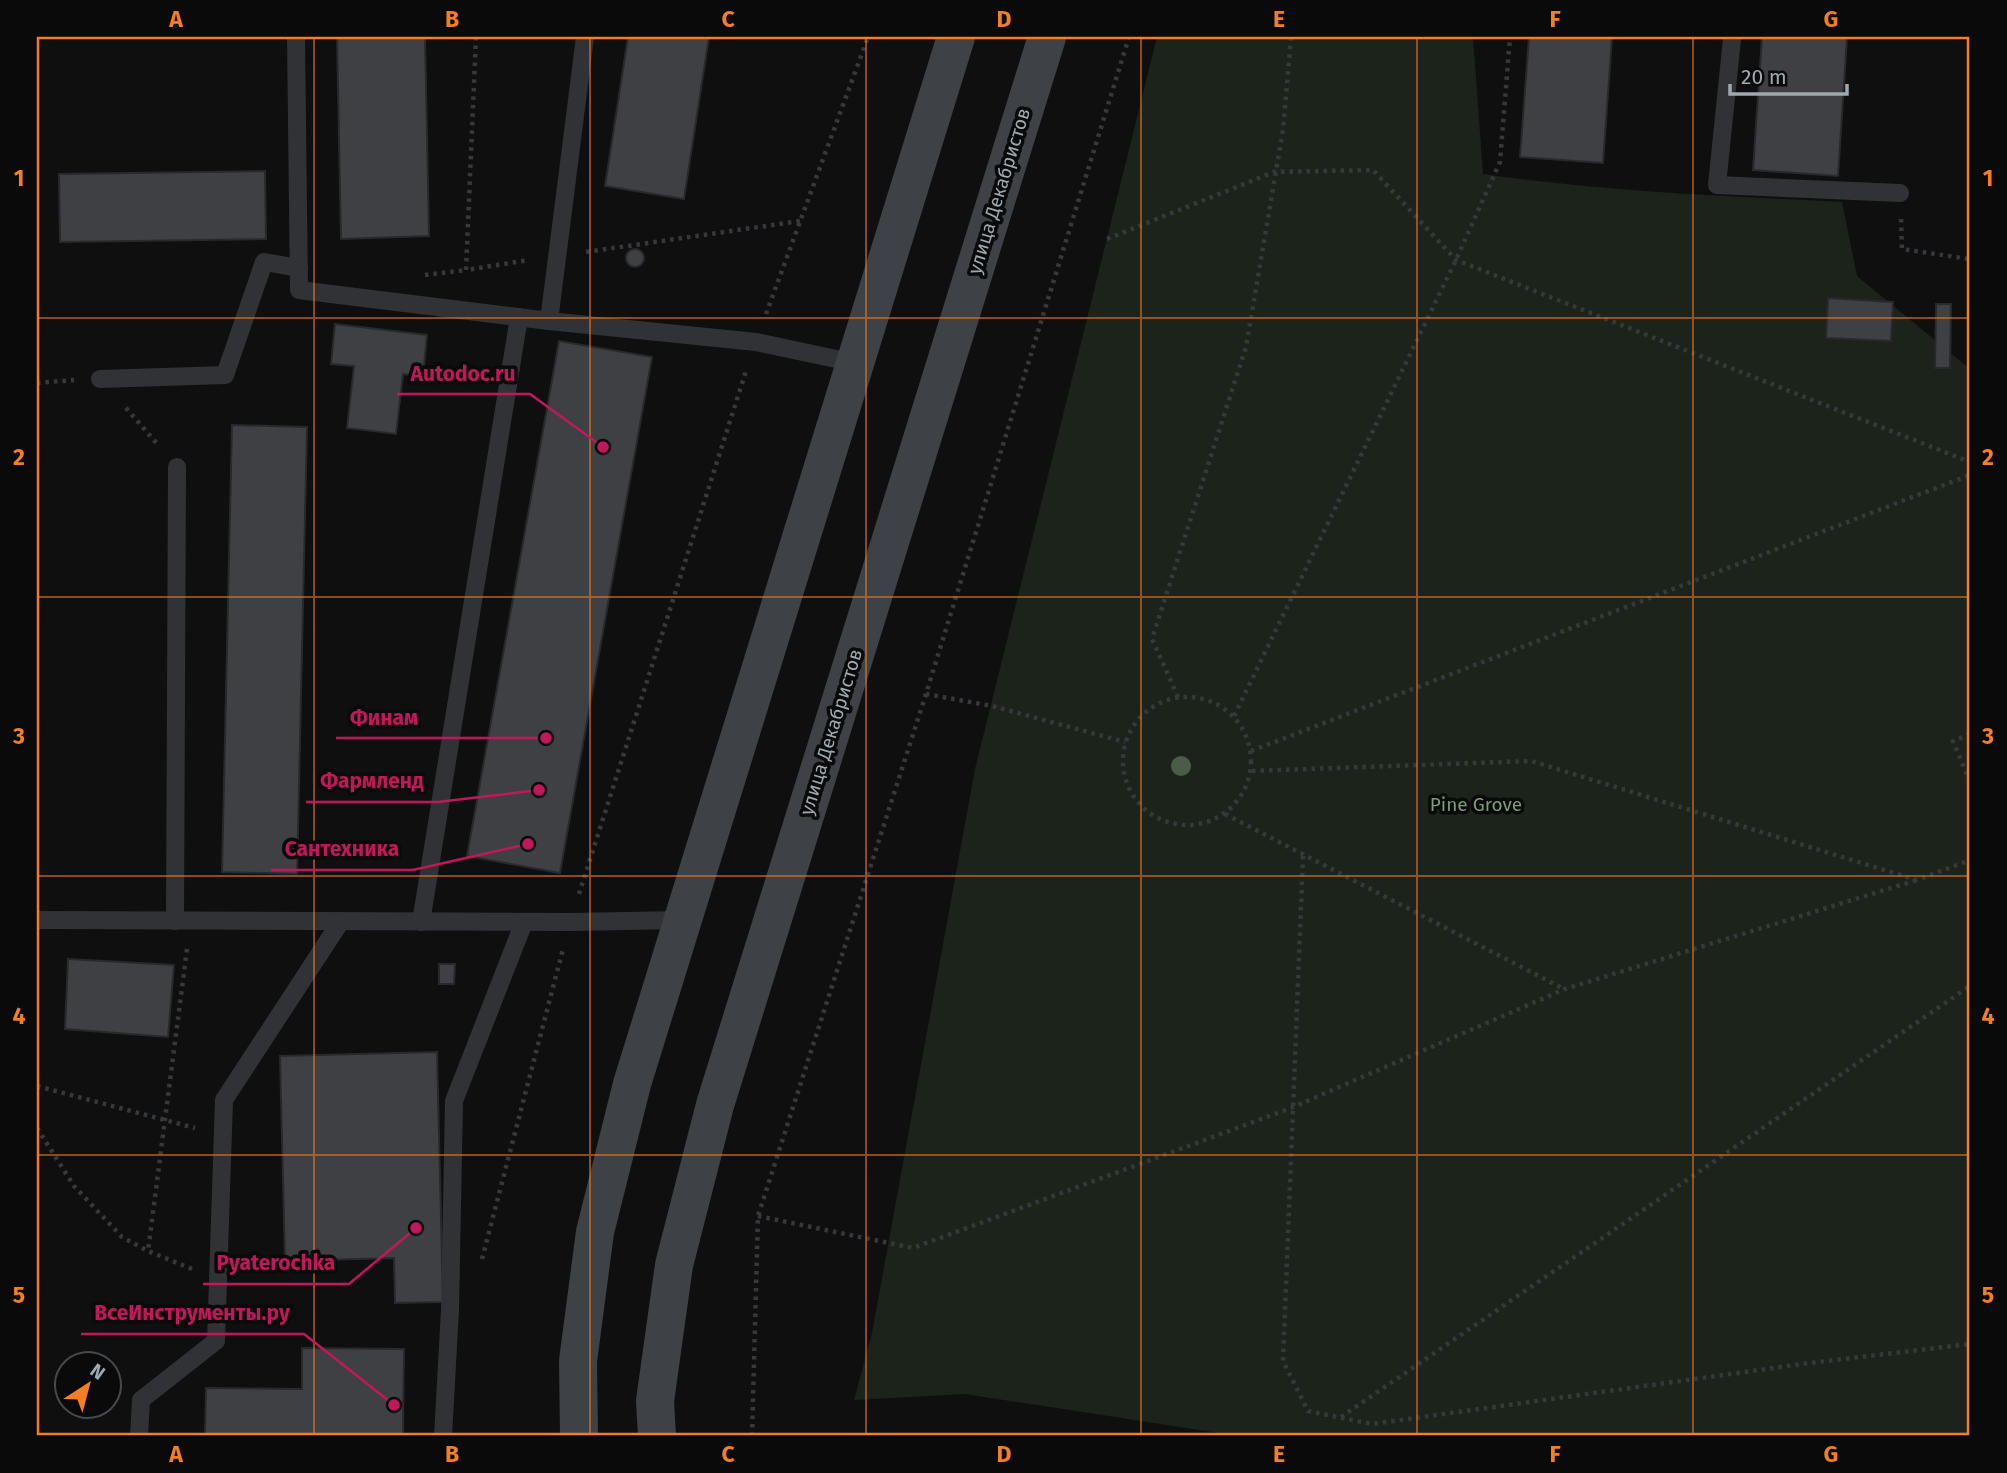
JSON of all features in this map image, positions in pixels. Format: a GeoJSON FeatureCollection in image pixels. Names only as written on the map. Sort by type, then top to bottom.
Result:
{"type":"FeatureCollection","features":[{"type":"Feature","properties":{"kind":"main road"},"geometry":{"type":"LineString","coordinates":[[579,1436],[578,1361],[595,1232],[632,1084],[956,37]]}},
{"type":"Feature","properties":{"kind":"main road","name":"улица Декабристов"},"geometry":{"type":"LineString","coordinates":[[656,1436],[655,1401],[674,1265],[715,1105],[1047,37]]}},
{"type":"Feature","properties":{"kind":"lane"},"geometry":{"type":"LineString","coordinates":[[296,37],[299,290],[549,321],[755,342],[855,363]]}},
{"type":"Feature","properties":{"kind":"lane"},"geometry":{"type":"LineString","coordinates":[[549,321],[585,37]]}},
{"type":"Feature","properties":{"kind":"lane"},"geometry":{"type":"LineString","coordinates":[[1732,39],[1717,184],[1900,193]]}},
{"type":"Feature","properties":{"kind":"lane"},"geometry":{"type":"LineString","coordinates":[[100,379],[226,375],[264,262],[299,268]]}},
{"type":"Feature","properties":{"kind":"lane"},"geometry":{"type":"LineString","coordinates":[[421,922],[519,317]]}},
{"type":"Feature","properties":{"kind":"lane"},"geometry":{"type":"LineString","coordinates":[[177,467],[183,921]]}},
{"type":"Feature","properties":{"kind":"lane"},"geometry":{"type":"LineString","coordinates":[[37,920],[681,920]]}},
{"type":"Feature","properties":{"kind":"lane"},"geometry":{"type":"LineString","coordinates":[[139,1436],[141,1400],[216,1341],[224,1100],[341,921]]}},
{"type":"Feature","properties":{"kind":"lane"},"geometry":{"type":"LineString","coordinates":[[443,1436],[450,1310],[454,1101],[524,922]]}},
{"type":"Feature","properties":{"kind":"path"},"geometry":{"type":"LineString","coordinates":[[481,1263],[570,922],[755,342],[868,37]]}},
{"type":"Feature","properties":{"kind":"path"},"geometry":{"type":"LineString","coordinates":[[751,1436],[758,1216],[926,694],[1129,37]]}},
{"type":"Feature","properties":{"kind":"path"},"geometry":{"type":"LineString","coordinates":[[1178,697],[1152,639],[1246,347],[1283,130],[1291,37]]}},
{"type":"Feature","properties":{"kind":"path"},"geometry":{"type":"LineString","coordinates":[[1234,716],[1456,260],[1500,162],[1510,37]]}},
{"type":"Feature","properties":{"kind":"path"},"geometry":{"type":"LineString","coordinates":[[1107,239],[1274,172],[1373,170],[1456,260],[1970,463]]}},
{"type":"Feature","properties":{"kind":"path"},"geometry":{"type":"LineString","coordinates":[[1900,193],[1902,248],[1969,259]]}},
{"type":"Feature","properties":{"kind":"path"},"geometry":{"type":"LineString","coordinates":[[1970,246],[1970,272]]}},
{"type":"Feature","properties":{"kind":"path"},"geometry":{"type":"LineString","coordinates":[[1251,751],[1970,475]]}},
{"type":"Feature","properties":{"kind":"path"},"geometry":{"type":"LineString","coordinates":[[926,694],[992,706],[1125,742]]}},
{"type":"Feature","properties":{"kind":"path"},"geometry":{"type":"LineString","coordinates":[[1178,697],[1198,697],[1218,704],[1234,716],[1245,732],[1251,751],[1252,771],[1243,795],[1226,814],[1202,825],[1176,826],[1151,816],[1133,797],[1123,770],[1125,742],[1137,720],[1156,705],[1178,697]]}},
{"type":"Feature","properties":{"kind":"path"},"geometry":{"type":"LineString","coordinates":[[1970,734],[1953,741],[1970,782]]}},
{"type":"Feature","properties":{"kind":"path"},"geometry":{"type":"LineString","coordinates":[[1252,771],[1531,761],[1917,880]]}},
{"type":"Feature","properties":{"kind":"path"},"geometry":{"type":"LineString","coordinates":[[1226,814],[1564,989]]}},
{"type":"Feature","properties":{"kind":"path"},"geometry":{"type":"LineString","coordinates":[[1303,856],[1283,1361],[1308,1411],[1372,1424],[1802,1364],[1970,1344]]}},
{"type":"Feature","properties":{"kind":"path"},"geometry":{"type":"LineString","coordinates":[[758,1216],[913,1248],[1291,1108],[1564,989],[1917,880],[1970,860]]}},
{"type":"Feature","properties":{"kind":"path"},"geometry":{"type":"LineString","coordinates":[[148,1251],[165,1119],[183,921]]}},
{"type":"Feature","properties":{"kind":"path"},"geometry":{"type":"LineString","coordinates":[[1340,1418],[1970,986]]}},
{"type":"Feature","properties":{"kind":"path"},"geometry":{"type":"LineString","coordinates":[[37,1086],[223,1135]]}},
{"type":"Feature","properties":{"kind":"path"},"geometry":{"type":"LineString","coordinates":[[37,1129],[74,1186],[122,1237],[148,1251],[218,1280]]}},
{"type":"Feature","properties":{"kind":"green space","name":"Pine Grove"},"geometry":{"type":"Polygon","coordinates":[[[1157,37],[1473,37],[1483,174],[1617,189],[1842,202],[1857,276],[1970,369],[1970,1436],[1238,1436],[965,1394],[854,1400],[872,1333],[975,769],[1157,37]]]}},
{"type":"Feature","properties":{"kind":"building"},"geometry":{"type":"Polygon","coordinates":[[[337,37],[425,37],[429,236],[341,239],[337,37]]]}},
{"type":"Feature","properties":{"kind":"building"},"geometry":{"type":"Polygon","coordinates":[[[628,37],[709,37],[684,199],[605,186],[628,37]]]}},
{"type":"Feature","properties":{"kind":"building"},"geometry":{"type":"Polygon","coordinates":[[[1529,37],[1612,37],[1603,163],[1520,157],[1529,37]]]}},
{"type":"Feature","properties":{"kind":"building"},"geometry":{"type":"Polygon","coordinates":[[[1762,37],[1847,37],[1838,176],[1753,170],[1762,37]]]}},
{"type":"Feature","properties":{"kind":"building"},"geometry":{"type":"Polygon","coordinates":[[[265,171],[266,239],[60,242],[59,174],[265,171]]]}},
{"type":"Feature","properties":{"kind":"building"},"geometry":{"type":"Polygon","coordinates":[[[635,249],[641,252],[644,258],[641,264],[635,267],[629,264],[626,258],[629,252],[635,249]]]}},
{"type":"Feature","properties":{"kind":"building"},"geometry":{"type":"Polygon","coordinates":[[[1828,298],[1893,302],[1891,341],[1826,338],[1828,298]]]}},
{"type":"Feature","properties":{"kind":"building"},"geometry":{"type":"Polygon","coordinates":[[[1936,304],[1951,304],[1950,368],[1935,368],[1936,304]]]}},
{"type":"Feature","properties":{"kind":"building"},"geometry":{"type":"Polygon","coordinates":[[[335,324],[427,335],[423,376],[403,374],[396,434],[347,428],[354,366],[331,364],[335,324]]]}},
{"type":"Feature","properties":{"kind":"building"},"geometry":{"type":"Polygon","coordinates":[[[559,341],[652,357],[560,873],[467,856],[559,341]]]}},
{"type":"Feature","properties":{"kind":"building"},"geometry":{"type":"Polygon","coordinates":[[[232,425],[307,427],[297,874],[222,872],[232,425]]]}},
{"type":"Feature","properties":{"kind":"building"},"geometry":{"type":"Polygon","coordinates":[[[68,959],[174,965],[168,1037],[65,1029],[68,959]]]}},
{"type":"Feature","properties":{"kind":"building"},"geometry":{"type":"Polygon","coordinates":[[[439,964],[455,964],[454,984],[439,984],[439,964]]]}},
{"type":"Feature","properties":{"kind":"building"},"geometry":{"type":"Polygon","coordinates":[[[437,1052],[443,1302],[395,1303],[394,1258],[285,1261],[280,1056],[437,1052]]]}},
{"type":"Feature","properties":{"kind":"building"},"geometry":{"type":"Polygon","coordinates":[[[302,1348],[404,1349],[403,1436],[205,1436],[206,1388],[302,1389],[302,1348]]]}},
{"type":"Feature","properties":{"kind":"place","name":"Autodoc.ru"},"geometry":{"type":"Point","coordinates":[603,447]}},
{"type":"Feature","properties":{"kind":"place","name":"Финам"},"geometry":{"type":"Point","coordinates":[546,738]}},
{"type":"Feature","properties":{"kind":"place","name":"Фармленд"},"geometry":{"type":"Point","coordinates":[539,790]}},
{"type":"Feature","properties":{"kind":"place","name":"Сантехника"},"geometry":{"type":"Point","coordinates":[528,844]}},
{"type":"Feature","properties":{"kind":"place","name":"Pyaterochka"},"geometry":{"type":"Point","coordinates":[416,1228]}},
{"type":"Feature","properties":{"kind":"place","name":"ВсеИнструменты.ру"},"geometry":{"type":"Point","coordinates":[394,1405]}}]}
